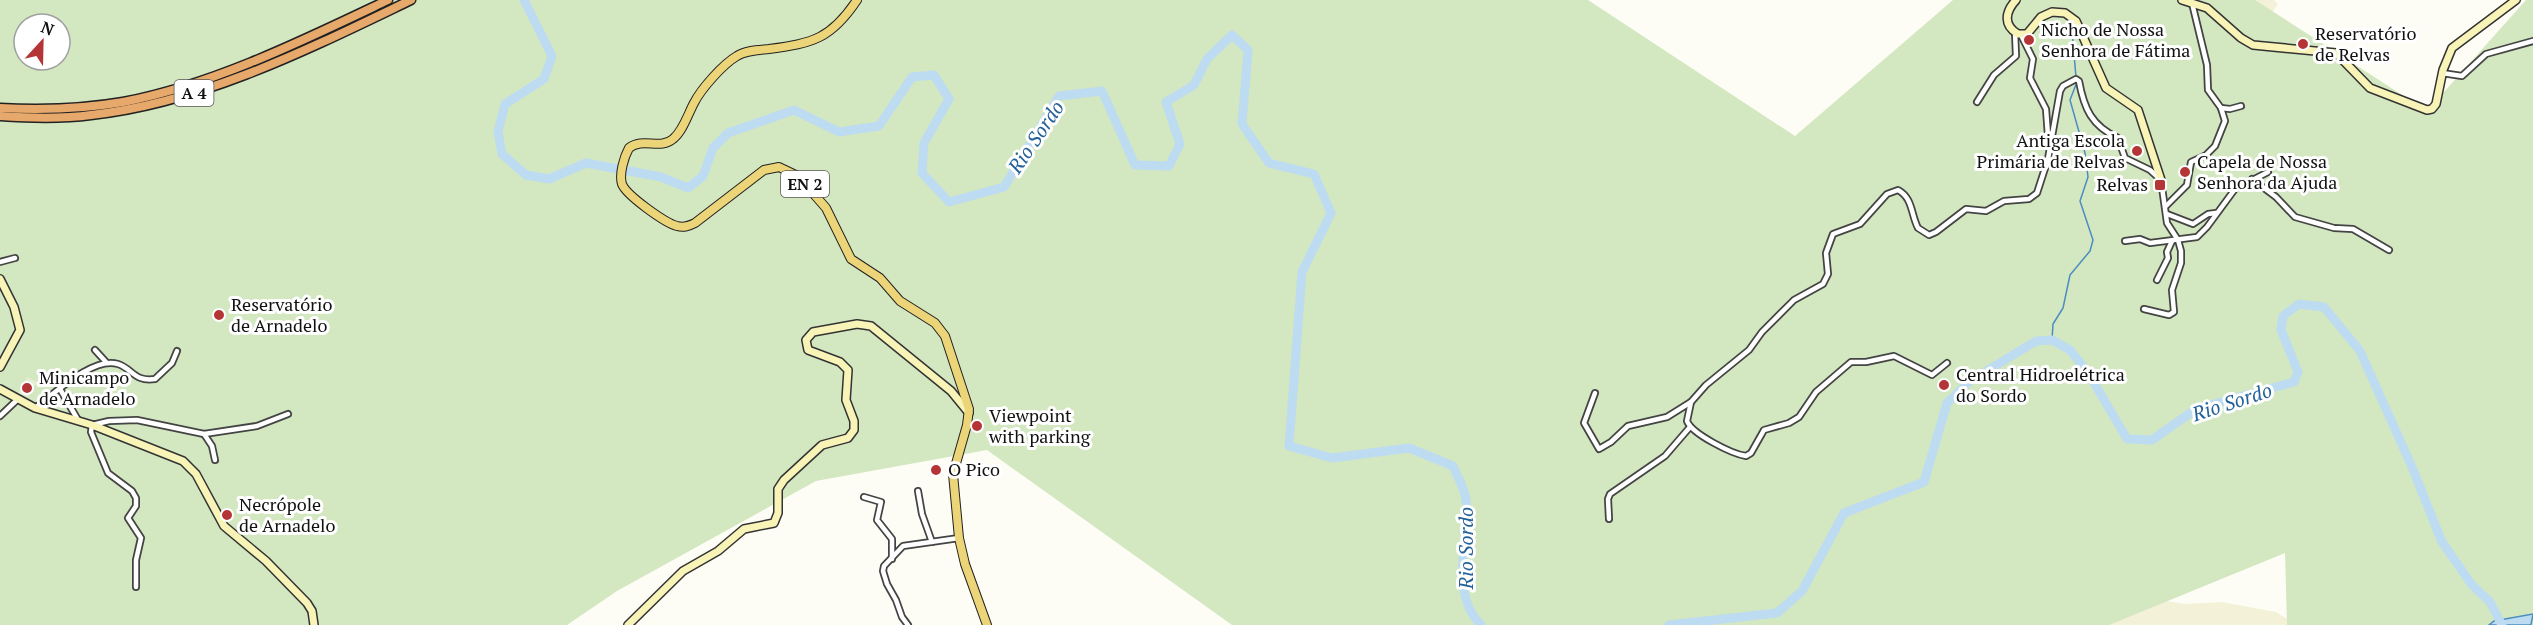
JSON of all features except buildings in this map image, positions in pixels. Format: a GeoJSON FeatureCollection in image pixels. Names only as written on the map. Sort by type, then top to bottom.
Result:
{"type":"FeatureCollection","features":[{"type":"Feature","properties":{"kind":"highway","name":"A 4"},"geometry":{"type":"LineString","coordinates":[[0,108],[61,109],[122,102],[159,94],[217,75],[388,0]]}},
{"type":"Feature","properties":{"kind":"highway","name":"A 4"},"geometry":{"type":"LineString","coordinates":[[0,116],[76,117],[134,109],[163,102],[250,72],[411,0]]}},
{"type":"Feature","properties":{"kind":"main road","name":"EN 2"},"geometry":{"type":"LineString","coordinates":[[856,0],[841,22],[819,39],[805,44],[749,51],[737,56],[698,95],[673,139],[665,143],[640,143],[632,146],[626,156],[622,182],[631,195],[670,223],[683,227],[697,221],[764,170],[777,166],[790,170],[825,206],[843,246],[853,261],[879,277],[900,302],[940,329],[960,381],[969,413]]}},
{"type":"Feature","properties":{"kind":"main road"},"geometry":{"type":"LineString","coordinates":[[969,413],[953,474],[960,538],[966,567],[987,625]]}},
{"type":"Feature","properties":{"kind":"street"},"geometry":{"type":"LineString","coordinates":[[2016,0],[2009,9],[2008,24],[2018,34],[2033,58],[2030,79],[2046,111],[2049,144]]}},
{"type":"Feature","properties":{"kind":"street"},"geometry":{"type":"LineString","coordinates":[[2182,0],[2207,8],[2241,38],[2253,45],[2336,53],[2367,86],[2421,109],[2430,110],[2435,106],[2442,74],[2454,46],[2516,0]]}},
{"type":"Feature","properties":{"kind":"street"},"geometry":{"type":"LineString","coordinates":[[2166,206],[2187,185],[2192,161],[2206,155],[2217,144],[2225,122],[2221,108],[2208,90],[2208,65],[2192,3]]}},
{"type":"Feature","properties":{"kind":"street"},"geometry":{"type":"LineString","coordinates":[[2018,34],[2030,32],[2041,17],[2050,12],[2059,12],[2071,17],[2080,27],[2105,85],[2115,95],[2138,110],[2161,180],[2167,223],[2181,259],[2172,290],[2174,312],[2167,315],[2144,309]]}},
{"type":"Feature","properties":{"kind":"street"},"geometry":{"type":"LineString","coordinates":[[1977,102],[1994,75],[2016,56],[2018,34]]}},
{"type":"Feature","properties":{"kind":"street"},"geometry":{"type":"LineString","coordinates":[[2442,74],[2462,76],[2486,54],[2533,41]]}},
{"type":"Feature","properties":{"kind":"street"},"geometry":{"type":"LineString","coordinates":[[1595,393],[1584,423],[1599,449],[1611,442],[1628,426],[1666,418],[1691,402],[1709,382],[1751,348],[1762,332],[1792,303],[1823,284],[1828,274],[1825,254],[1832,235],[1841,229],[1859,225],[1888,193],[1896,190],[1902,192],[1910,203],[1918,230],[1924,234],[1932,234],[1965,210],[1986,211],[2005,201],[2034,197],[2042,185],[2060,91],[2063,85],[2078,79],[2083,102],[2099,127],[2119,138],[2126,158],[2150,170],[2161,180]]}},
{"type":"Feature","properties":{"kind":"street"},"geometry":{"type":"LineString","coordinates":[[2221,108],[2230,109],[2241,106]]}},
{"type":"Feature","properties":{"kind":"street"},"geometry":{"type":"LineString","coordinates":[[2125,241],[2139,239],[2149,243],[2200,236],[2235,189],[2268,172]]}},
{"type":"Feature","properties":{"kind":"street"},"geometry":{"type":"LineString","coordinates":[[2252,179],[2276,197],[2295,217],[2334,228],[2353,229],[2389,250]]}},
{"type":"Feature","properties":{"kind":"street"},"geometry":{"type":"LineString","coordinates":[[2167,214],[2193,224],[2208,214],[2216,213]]}},
{"type":"Feature","properties":{"kind":"street"},"geometry":{"type":"LineString","coordinates":[[2157,280],[2168,259],[2167,252],[2175,241]]}},
{"type":"Feature","properties":{"kind":"street"},"geometry":{"type":"LineString","coordinates":[[0,262],[15,258]]}},
{"type":"Feature","properties":{"kind":"street"},"geometry":{"type":"LineString","coordinates":[[0,279],[14,308],[20,330],[0,367]]}},
{"type":"Feature","properties":{"kind":"street"},"geometry":{"type":"LineString","coordinates":[[628,625],[683,571],[718,551],[744,529],[774,523],[778,513],[778,489],[784,480],[822,445],[848,438],[853,433],[854,421],[846,395],[848,370],[840,362],[808,350],[806,340],[813,332],[857,324],[869,326],[945,386],[969,413]]}},
{"type":"Feature","properties":{"kind":"street"},"geometry":{"type":"LineString","coordinates":[[95,350],[106,362],[121,365],[132,374],[148,380],[159,377],[174,360],[177,351]]}},
{"type":"Feature","properties":{"kind":"street"},"geometry":{"type":"LineString","coordinates":[[1691,402],[1686,417],[1690,427],[1718,446],[1748,456],[1764,430],[1790,422],[1802,415],[1816,392],[1851,362],[1868,362],[1894,356],[1931,375],[1937,373],[1947,363]]}},
{"type":"Feature","properties":{"kind":"street"},"geometry":{"type":"LineString","coordinates":[[35,408],[67,382],[106,362]]}},
{"type":"Feature","properties":{"kind":"street"},"geometry":{"type":"LineString","coordinates":[[148,380],[149,387]]}},
{"type":"Feature","properties":{"kind":"street"},"geometry":{"type":"LineString","coordinates":[[945,386],[953,387],[960,381]]}},
{"type":"Feature","properties":{"kind":"street"},"geometry":{"type":"LineString","coordinates":[[0,389],[35,408],[92,425],[177,458],[188,465],[196,474],[219,519],[301,596],[312,611],[314,625]]}},
{"type":"Feature","properties":{"kind":"street"},"geometry":{"type":"LineString","coordinates":[[60,389],[79,421]]}},
{"type":"Feature","properties":{"kind":"street"},"geometry":{"type":"LineString","coordinates":[[0,416],[18,399]]}},
{"type":"Feature","properties":{"kind":"street"},"geometry":{"type":"LineString","coordinates":[[92,425],[109,421],[137,420],[204,434],[256,426],[288,414]]}},
{"type":"Feature","properties":{"kind":"street"},"geometry":{"type":"LineString","coordinates":[[92,425],[91,432],[108,473],[132,492],[136,498],[136,506],[128,518],[141,538],[136,560],[136,587]]}},
{"type":"Feature","properties":{"kind":"street"},"geometry":{"type":"LineString","coordinates":[[1609,519],[1610,494],[1665,456],[1690,427]]}},
{"type":"Feature","properties":{"kind":"street"},"geometry":{"type":"LineString","coordinates":[[204,434],[212,446],[215,459]]}},
{"type":"Feature","properties":{"kind":"street"},"geometry":{"type":"LineString","coordinates":[[918,490],[922,514],[932,542]]}},
{"type":"Feature","properties":{"kind":"street"},"geometry":{"type":"LineString","coordinates":[[864,497],[881,502],[877,520],[892,539],[892,559]]}},
{"type":"Feature","properties":{"kind":"street"},"geometry":{"type":"LineString","coordinates":[[908,625],[902,617],[884,575],[884,566],[903,546],[960,538]]}},
{"type":"Feature","properties":{"kind":"shaded area"},"geometry":{"type":"Polygon","coordinates":[[[2253,0],[2274,0],[2278,4],[2271,14],[2253,0]]]}},
{"type":"Feature","properties":{"kind":"shaded area"},"geometry":{"type":"Polygon","coordinates":[[[2151,593],[2167,601],[2185,604],[2222,602],[2276,612],[2297,625],[2092,625],[2151,593]]]}},
{"type":"Feature","properties":{"kind":"green space"},"geometry":{"type":"Polygon","coordinates":[[[0,0],[1588,0],[1795,136],[1953,0],[2255,0],[2427,111],[2526,0],[2533,0],[2533,625],[2287,625],[2285,553],[2109,625],[1232,625],[987,450],[816,481],[617,591],[567,625],[0,625],[0,0]]]}},
{"type":"Feature","properties":{"kind":"green space","name":"Minicampo de Arnadelo"},"geometry":{"type":"Polygon","coordinates":[[[27,377],[37,382],[27,399],[18,394],[27,377]]]}},
{"type":"Feature","properties":{"kind":"water"},"geometry":{"type":"Polygon","coordinates":[[[2533,614],[2531,625],[2489,625],[2494,621],[2533,614]]]}},
{"type":"Feature","properties":{"kind":"waterway","name":"Rio Sordo"},"geometry":{"type":"LineString","coordinates":[[524,0],[552,56],[544,79],[505,104],[498,132],[502,154],[526,175],[549,179],[586,163],[661,177],[688,188],[703,176],[713,148],[728,133],[794,110],[839,132],[879,126],[912,77],[934,75],[949,99],[924,143],[922,173],[949,202],[1004,187],[1059,96],[1102,91],[1135,165],[1169,166],[1180,144],[1166,102],[1194,85],[1207,59],[1232,35],[1248,50],[1242,124],[1269,163],[1314,174],[1331,213],[1302,272],[1289,446],[1332,458],[1409,448],[1453,466],[1463,487],[1466,500],[1463,582],[1471,612],[1481,625]]}},
{"type":"Feature","properties":{"kind":"waterway"},"geometry":{"type":"LineString","coordinates":[[2072,31],[2076,77]]}},
{"type":"Feature","properties":{"kind":"waterway"},"geometry":{"type":"LineString","coordinates":[[2052,340],[2053,324],[2063,308],[2070,275],[2090,251],[2093,240],[2080,201],[2088,177],[2085,153],[2070,100],[2077,82]]}},
{"type":"Feature","properties":{"kind":"waterway","name":"Rio Sordo"},"geometry":{"type":"LineString","coordinates":[[1669,625],[1777,613],[1802,591],[1844,513],[1924,482],[1947,403],[1970,381],[2036,341],[2052,340],[2070,350],[2089,374],[2127,439],[2152,440],[2196,409],[2294,382],[2298,372],[2281,330],[2283,316],[2299,304],[2324,307],[2360,351],[2412,467],[2442,542],[2472,585],[2490,602],[2502,625]]}},
{"type":"Feature","properties":{"kind":"place","name":"Nicho de Nossa Senhora de Fátima"},"geometry":{"type":"Point","coordinates":[2029,40]}},
{"type":"Feature","properties":{"kind":"place","name":"Reservatório de Relvas"},"geometry":{"type":"Point","coordinates":[2303,44]}},
{"type":"Feature","properties":{"kind":"place","name":"Antiga Escola Primária de Relvas"},"geometry":{"type":"Point","coordinates":[2137,151]}},
{"type":"Feature","properties":{"kind":"place","name":"Capela de Nossa Senhora da Ajuda"},"geometry":{"type":"Point","coordinates":[2185,172]}},
{"type":"Feature","properties":{"kind":"place","name":"Relvas"},"geometry":{"type":"Point","coordinates":[2160,185]}},
{"type":"Feature","properties":{"kind":"place","name":"Reservatório de Arnadelo"},"geometry":{"type":"Point","coordinates":[219,315]}},
{"type":"Feature","properties":{"kind":"place","name":"Central Hidroelétrica do Sordo"},"geometry":{"type":"Point","coordinates":[1944,385]}},
{"type":"Feature","properties":{"kind":"place","name":"Minicampo de Arnadelo"},"geometry":{"type":"Point","coordinates":[27,388]}},
{"type":"Feature","properties":{"kind":"place","name":"Viewpoint with parking"},"geometry":{"type":"Point","coordinates":[977,426]}},
{"type":"Feature","properties":{"kind":"place","name":"O Pico"},"geometry":{"type":"Point","coordinates":[936,470]}},
{"type":"Feature","properties":{"kind":"place","name":"Necrópole de Arnadelo"},"geometry":{"type":"Point","coordinates":[227,515]}}]}
